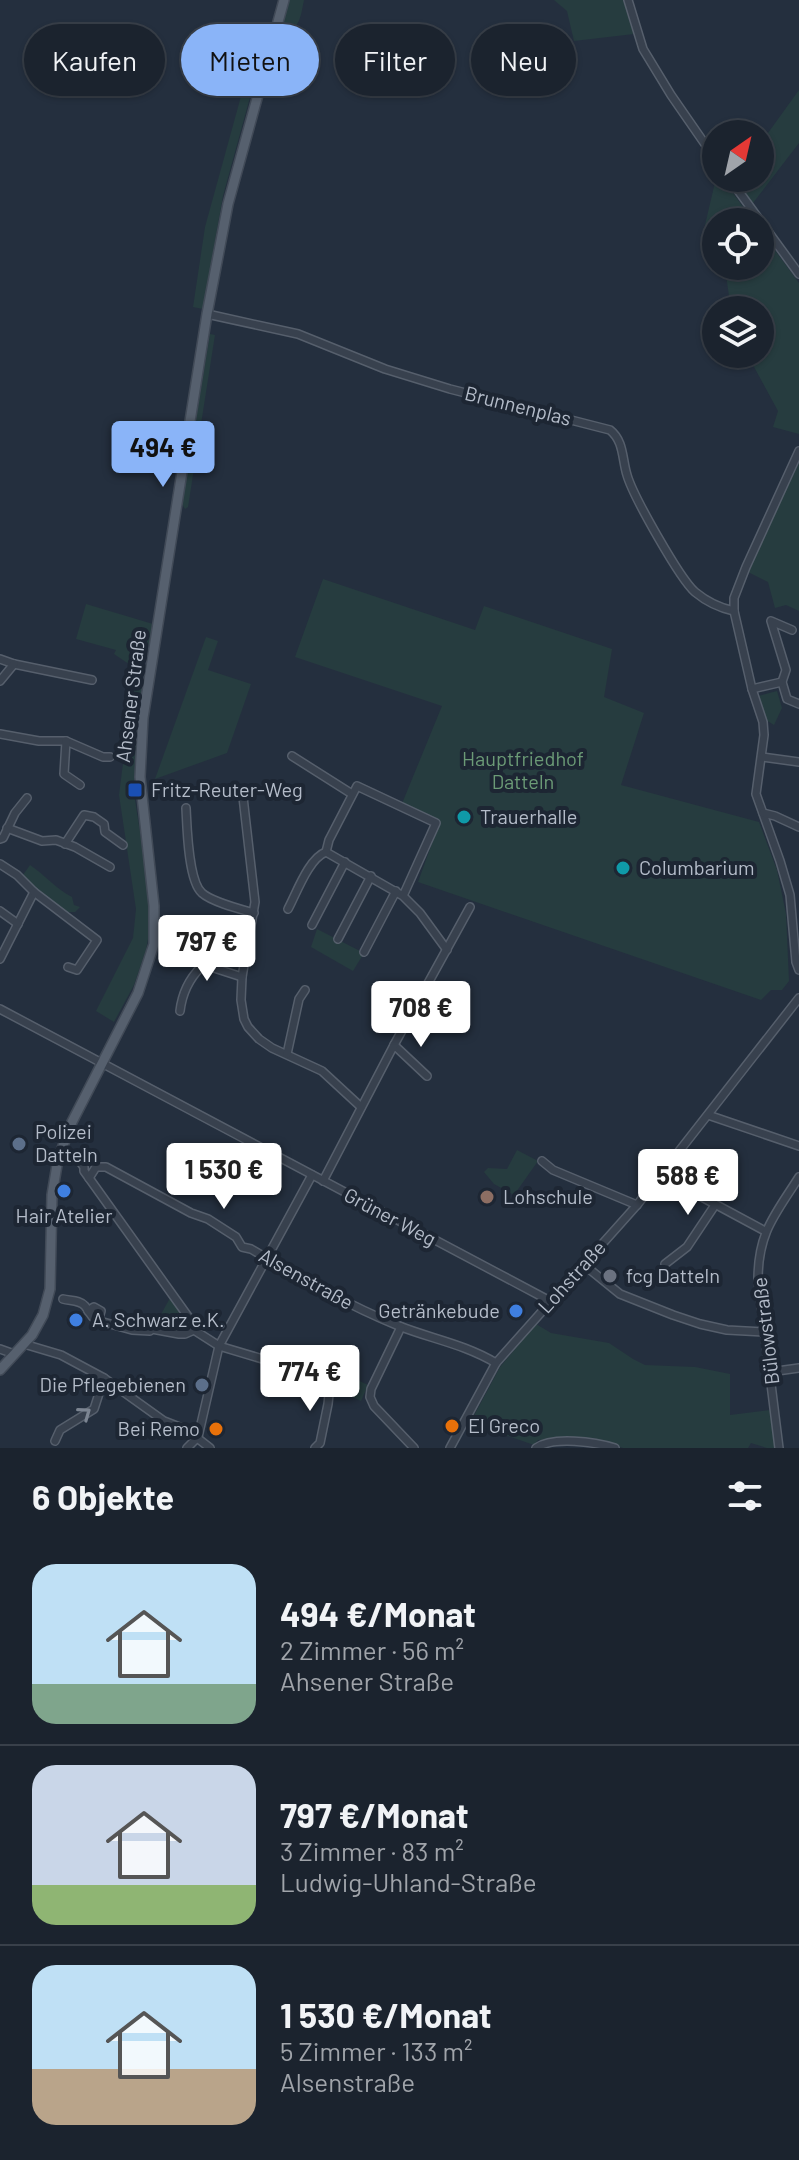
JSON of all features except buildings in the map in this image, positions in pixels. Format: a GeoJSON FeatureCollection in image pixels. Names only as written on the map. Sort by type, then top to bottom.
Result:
{"type":"FeatureCollection","features":[{"type":"Feature","properties":{"kind":"main road","name":"Ahsener Straße"},"geometry":{"type":"LineString","coordinates":[[0,1370],[39,1324],[49,1296],[52,1195],[58,1159],[69,1129],[138,993],[154,944],[154,906],[140,787],[143,718],[207,314],[228,204],[284,0]]}},
{"type":"Feature","properties":{"kind":"street"},"geometry":{"type":"LineString","coordinates":[[628,0],[643,49],[702,140]]}},
{"type":"Feature","properties":{"kind":"street"},"geometry":{"type":"LineString","coordinates":[[739,192],[799,274]]}},
{"type":"Feature","properties":{"kind":"street","name":"Brunnenplas"},"geometry":{"type":"LineString","coordinates":[[207,314],[298,334],[385,369],[610,430],[619,439],[631,485],[680,573],[694,592],[720,608],[734,611]]}},
{"type":"Feature","properties":{"kind":"street"},"geometry":{"type":"LineString","coordinates":[[799,451],[734,598],[734,611],[752,689],[763,722],[756,794],[790,895],[799,970]]}},
{"type":"Feature","properties":{"kind":"street"},"geometry":{"type":"LineString","coordinates":[[792,630],[771,621],[786,670],[782,682],[787,699],[799,704]]}},
{"type":"Feature","properties":{"kind":"street"},"geometry":{"type":"LineString","coordinates":[[0,659],[92,680]]}},
{"type":"Feature","properties":{"kind":"street"},"geometry":{"type":"LineString","coordinates":[[0,681],[14,664]]}},
{"type":"Feature","properties":{"kind":"street"},"geometry":{"type":"LineString","coordinates":[[752,689],[782,682]]}},
{"type":"Feature","properties":{"kind":"street"},"geometry":{"type":"LineString","coordinates":[[0,734],[39,741],[66,741],[110,757]]}},
{"type":"Feature","properties":{"kind":"street"},"geometry":{"type":"LineString","coordinates":[[66,741],[64,774],[80,785]]}},
{"type":"Feature","properties":{"kind":"street"},"geometry":{"type":"LineString","coordinates":[[292,756],[352,794]]}},
{"type":"Feature","properties":{"kind":"street"},"geometry":{"type":"LineString","coordinates":[[762,757],[799,762]]}},
{"type":"Feature","properties":{"kind":"street"},"geometry":{"type":"LineString","coordinates":[[326,852],[357,786],[436,823],[400,894],[364,952]]}},
{"type":"Feature","properties":{"kind":"street"},"geometry":{"type":"LineString","coordinates":[[239,794],[243,797],[255,902],[242,977],[244,1019],[248,1027],[272,1048],[322,1071],[361,1107]]}},
{"type":"Feature","properties":{"kind":"street"},"geometry":{"type":"LineString","coordinates":[[0,839],[27,798]]}},
{"type":"Feature","properties":{"kind":"street"},"geometry":{"type":"LineString","coordinates":[[186,808],[198,889],[204,896],[254,913]]}},
{"type":"Feature","properties":{"kind":"street"},"geometry":{"type":"LineString","coordinates":[[763,813],[799,827]]}},
{"type":"Feature","properties":{"kind":"street"},"geometry":{"type":"LineString","coordinates":[[65,844],[84,815],[104,824],[105,832],[123,845]]}},
{"type":"Feature","properties":{"kind":"street"},"geometry":{"type":"LineString","coordinates":[[7,828],[42,841],[56,840],[75,847],[110,867]]}},
{"type":"Feature","properties":{"kind":"street"},"geometry":{"type":"LineString","coordinates":[[288,909],[313,860],[326,852],[400,894],[420,913],[447,950]]}},
{"type":"Feature","properties":{"kind":"street"},"geometry":{"type":"LineString","coordinates":[[312,925],[345,862]]}},
{"type":"Feature","properties":{"kind":"street"},"geometry":{"type":"LineString","coordinates":[[0,864],[97,940],[77,970],[68,967]]}},
{"type":"Feature","properties":{"kind":"street"},"geometry":{"type":"LineString","coordinates":[[338,939],[371,876]]}},
{"type":"Feature","properties":{"kind":"street"},"geometry":{"type":"LineString","coordinates":[[0,959],[34,892]]}},
{"type":"Feature","properties":{"kind":"street"},"geometry":{"type":"LineString","coordinates":[[323,1181],[470,907]]}},
{"type":"Feature","properties":{"kind":"street"},"geometry":{"type":"LineString","coordinates":[[0,911],[18,924]]}},
{"type":"Feature","properties":{"kind":"street"},"geometry":{"type":"LineString","coordinates":[[180,1011],[181,998],[201,967],[242,977]]}},
{"type":"Feature","properties":{"kind":"street"},"geometry":{"type":"LineString","coordinates":[[287,1054],[299,999],[305,990]]}},
{"type":"Feature","properties":{"kind":"street","name":"Lohstraße"},"geometry":{"type":"LineString","coordinates":[[450,1448],[496,1363],[637,1205],[799,998]]}},
{"type":"Feature","properties":{"kind":"street","name":"Grüner Weg"},"geometry":{"type":"LineString","coordinates":[[0,1009],[550,1301]]}},
{"type":"Feature","properties":{"kind":"street"},"geometry":{"type":"LineString","coordinates":[[394,1045],[427,1076]]}},
{"type":"Feature","properties":{"kind":"street"},"geometry":{"type":"LineString","coordinates":[[708,1115],[799,1146]]}},
{"type":"Feature","properties":{"kind":"street"},"geometry":{"type":"LineString","coordinates":[[76,1156],[192,1322],[194,1330],[219,1346],[326,1378],[330,1385],[328,1404],[320,1443],[315,1448]]}},
{"type":"Feature","properties":{"kind":"street"},"geometry":{"type":"LineString","coordinates":[[542,1161],[553,1170],[637,1205]]}},
{"type":"Feature","properties":{"kind":"street","name":"Alsenstraße"},"geometry":{"type":"LineString","coordinates":[[89,1178],[96,1167],[106,1167],[208,1219],[236,1237],[242,1247],[251,1249],[336,1297],[401,1327],[476,1351],[496,1363]]}},
{"type":"Feature","properties":{"kind":"street"},"geometry":{"type":"LineString","coordinates":[[187,1448],[198,1437],[219,1346],[312,1175]]}},
{"type":"Feature","properties":{"kind":"street"},"geometry":{"type":"LineString","coordinates":[[661,1175],[765,1231]]}},
{"type":"Feature","properties":{"kind":"street","name":"Bülowstraße"},"geometry":{"type":"LineString","coordinates":[[779,1448],[758,1270],[765,1231],[799,1177]]}},
{"type":"Feature","properties":{"kind":"street"},"geometry":{"type":"LineString","coordinates":[[665,1264],[687,1247],[715,1205]]}},
{"type":"Feature","properties":{"kind":"street"},"geometry":{"type":"LineString","coordinates":[[583,1264],[614,1290],[644,1304],[700,1324],[727,1330],[764,1332]]}},
{"type":"Feature","properties":{"kind":"street"},"geometry":{"type":"LineString","coordinates":[[63,1299],[84,1305],[96,1320],[132,1330],[152,1329],[185,1334],[194,1330]]}},
{"type":"Feature","properties":{"kind":"street"},"geometry":{"type":"LineString","coordinates":[[401,1327],[370,1397],[374,1406],[414,1448]]}},
{"type":"Feature","properties":{"kind":"street"},"geometry":{"type":"LineString","coordinates":[[24,1344],[61,1355],[104,1378],[164,1421],[187,1430],[210,1448]]}},
{"type":"Feature","properties":{"kind":"street"},"geometry":{"type":"LineString","coordinates":[[0,1349],[14,1354]]}},
{"type":"Feature","properties":{"kind":"street"},"geometry":{"type":"LineString","coordinates":[[770,1372],[799,1368]]}},
{"type":"Feature","properties":{"kind":"street"},"geometry":{"type":"LineString","coordinates":[[55,1441],[60,1430],[94,1409],[104,1378]]}},
{"type":"Feature","properties":{"kind":"street"},"geometry":{"type":"LineString","coordinates":[[536,1448],[544,1443],[586,1442],[615,1448]]}},
{"type":"Feature","properties":{"kind":"green space"},"geometry":{"type":"Polygon","coordinates":[[[289,0],[304,0],[297,24],[282,24],[289,0]]]}},
{"type":"Feature","properties":{"kind":"green space"},"geometry":{"type":"Polygon","coordinates":[[[554,0],[623,0],[634,34],[576,41],[576,24],[570,24],[567,11],[554,0]]]}},
{"type":"Feature","properties":{"kind":"green space"},"geometry":{"type":"Polygon","coordinates":[[[799,90],[799,143],[774,176],[774,125],[799,90]]]}},
{"type":"Feature","properties":{"kind":"green space"},"geometry":{"type":"Polygon","coordinates":[[[241,96],[250,96],[223,196],[203,309],[193,307],[205,227],[241,96]]]}},
{"type":"Feature","properties":{"kind":"green space"},"geometry":{"type":"Polygon","coordinates":[[[713,192],[732,192],[744,208],[709,208],[713,192]]]}},
{"type":"Feature","properties":{"kind":"green space"},"geometry":{"type":"Polygon","coordinates":[[[745,192],[761,192],[753,203],[745,192]]]}},
{"type":"Feature","properties":{"kind":"green space"},"geometry":{"type":"Polygon","coordinates":[[[774,249],[799,283],[799,434],[773,427],[778,411],[755,368],[774,368],[774,296],[729,296],[727,280],[774,280],[774,249]]]}},
{"type":"Feature","properties":{"kind":"green space"},"geometry":{"type":"Polygon","coordinates":[[[210,334],[215,335],[188,507],[185,509],[182,504],[210,334]]]}},
{"type":"Feature","properties":{"kind":"green space"},"geometry":{"type":"Polygon","coordinates":[[[799,463],[799,611],[786,605],[775,608],[768,582],[748,572],[799,463]]]}},
{"type":"Feature","properties":{"kind":"green space","name":"Hauptfriedhof Datteln"},"geometry":{"type":"Polygon","coordinates":[[[323,579],[475,630],[484,606],[612,649],[604,697],[644,713],[621,785],[759,822],[777,870],[786,914],[789,981],[782,990],[771,990],[761,1000],[418,882],[439,824],[401,806],[442,706],[295,657],[323,579]]]}},
{"type":"Feature","properties":{"kind":"green space"},"geometry":{"type":"Polygon","coordinates":[[[86,604],[153,624],[146,658],[130,654],[144,659],[134,793],[150,897],[150,928],[134,985],[114,1022],[96,1011],[133,938],[136,909],[119,795],[135,668],[114,654],[116,650],[76,639],[86,604]]]}},
{"type":"Feature","properties":{"kind":"green space"},"geometry":{"type":"Polygon","coordinates":[[[206,637],[218,641],[208,670],[251,684],[227,753],[155,779],[206,637]]]}},
{"type":"Feature","properties":{"kind":"green space"},"geometry":{"type":"Polygon","coordinates":[[[777,691],[782,708],[774,725],[766,720],[758,696],[777,691]]]}},
{"type":"Feature","properties":{"kind":"green space"},"geometry":{"type":"Polygon","coordinates":[[[30,865],[72,897],[74,905],[80,907],[75,912],[63,912],[45,899],[25,880],[23,875],[30,865]]]}},
{"type":"Feature","properties":{"kind":"green space"},"geometry":{"type":"Polygon","coordinates":[[[317,929],[364,953],[353,971],[311,947],[317,929]]]}},
{"type":"Feature","properties":{"kind":"green space"},"geometry":{"type":"Polygon","coordinates":[[[517,1150],[538,1161],[514,1195],[494,1184],[484,1172],[488,1168],[507,1169],[517,1150]]]}},
{"type":"Feature","properties":{"kind":"green space"},"geometry":{"type":"Polygon","coordinates":[[[170,1298],[189,1324],[184,1330],[154,1327],[170,1298]]]}},
{"type":"Feature","properties":{"kind":"green space"},"geometry":{"type":"Polygon","coordinates":[[[536,1324],[551,1333],[609,1343],[645,1365],[695,1367],[730,1374],[730,1415],[770,1410],[776,1448],[751,1443],[748,1448],[623,1448],[593,1438],[538,1440],[534,1445],[470,1423],[500,1367],[536,1324]]]}},
{"type":"Feature","properties":{"kind":"green space"},"geometry":{"type":"Polygon","coordinates":[[[338,1371],[368,1385],[361,1401],[333,1388],[338,1371]]]}},
{"type":"Feature","properties":{"kind":"place","name":"Fritz-Reuter-Weg"},"geometry":{"type":"Point","coordinates":[135,790]}},
{"type":"Feature","properties":{"kind":"place","name":"Trauerhalle"},"geometry":{"type":"Point","coordinates":[464,817]}},
{"type":"Feature","properties":{"kind":"place","name":"Columbarium"},"geometry":{"type":"Point","coordinates":[623,868]}},
{"type":"Feature","properties":{"kind":"place","name":"Polizei Datteln"},"geometry":{"type":"Point","coordinates":[19,1144]}},
{"type":"Feature","properties":{"kind":"place","name":"Hair Atelier"},"geometry":{"type":"Point","coordinates":[64,1191]}},
{"type":"Feature","properties":{"kind":"place","name":"Lohschule"},"geometry":{"type":"Point","coordinates":[487,1197]}},
{"type":"Feature","properties":{"kind":"place","name":"fcg Datteln"},"geometry":{"type":"Point","coordinates":[610,1276]}},
{"type":"Feature","properties":{"kind":"place","name":"Getränkebude"},"geometry":{"type":"Point","coordinates":[516,1311]}},
{"type":"Feature","properties":{"kind":"place","name":"A. Schwarz e.K."},"geometry":{"type":"Point","coordinates":[76,1320]}},
{"type":"Feature","properties":{"kind":"place","name":"Die Pflegebienen"},"geometry":{"type":"Point","coordinates":[202,1385]}},
{"type":"Feature","properties":{"kind":"place","name":"El Greco"},"geometry":{"type":"Point","coordinates":[452,1426]}},
{"type":"Feature","properties":{"kind":"place","name":"Bei Remo"},"geometry":{"type":"Point","coordinates":[216,1429]}}]}
